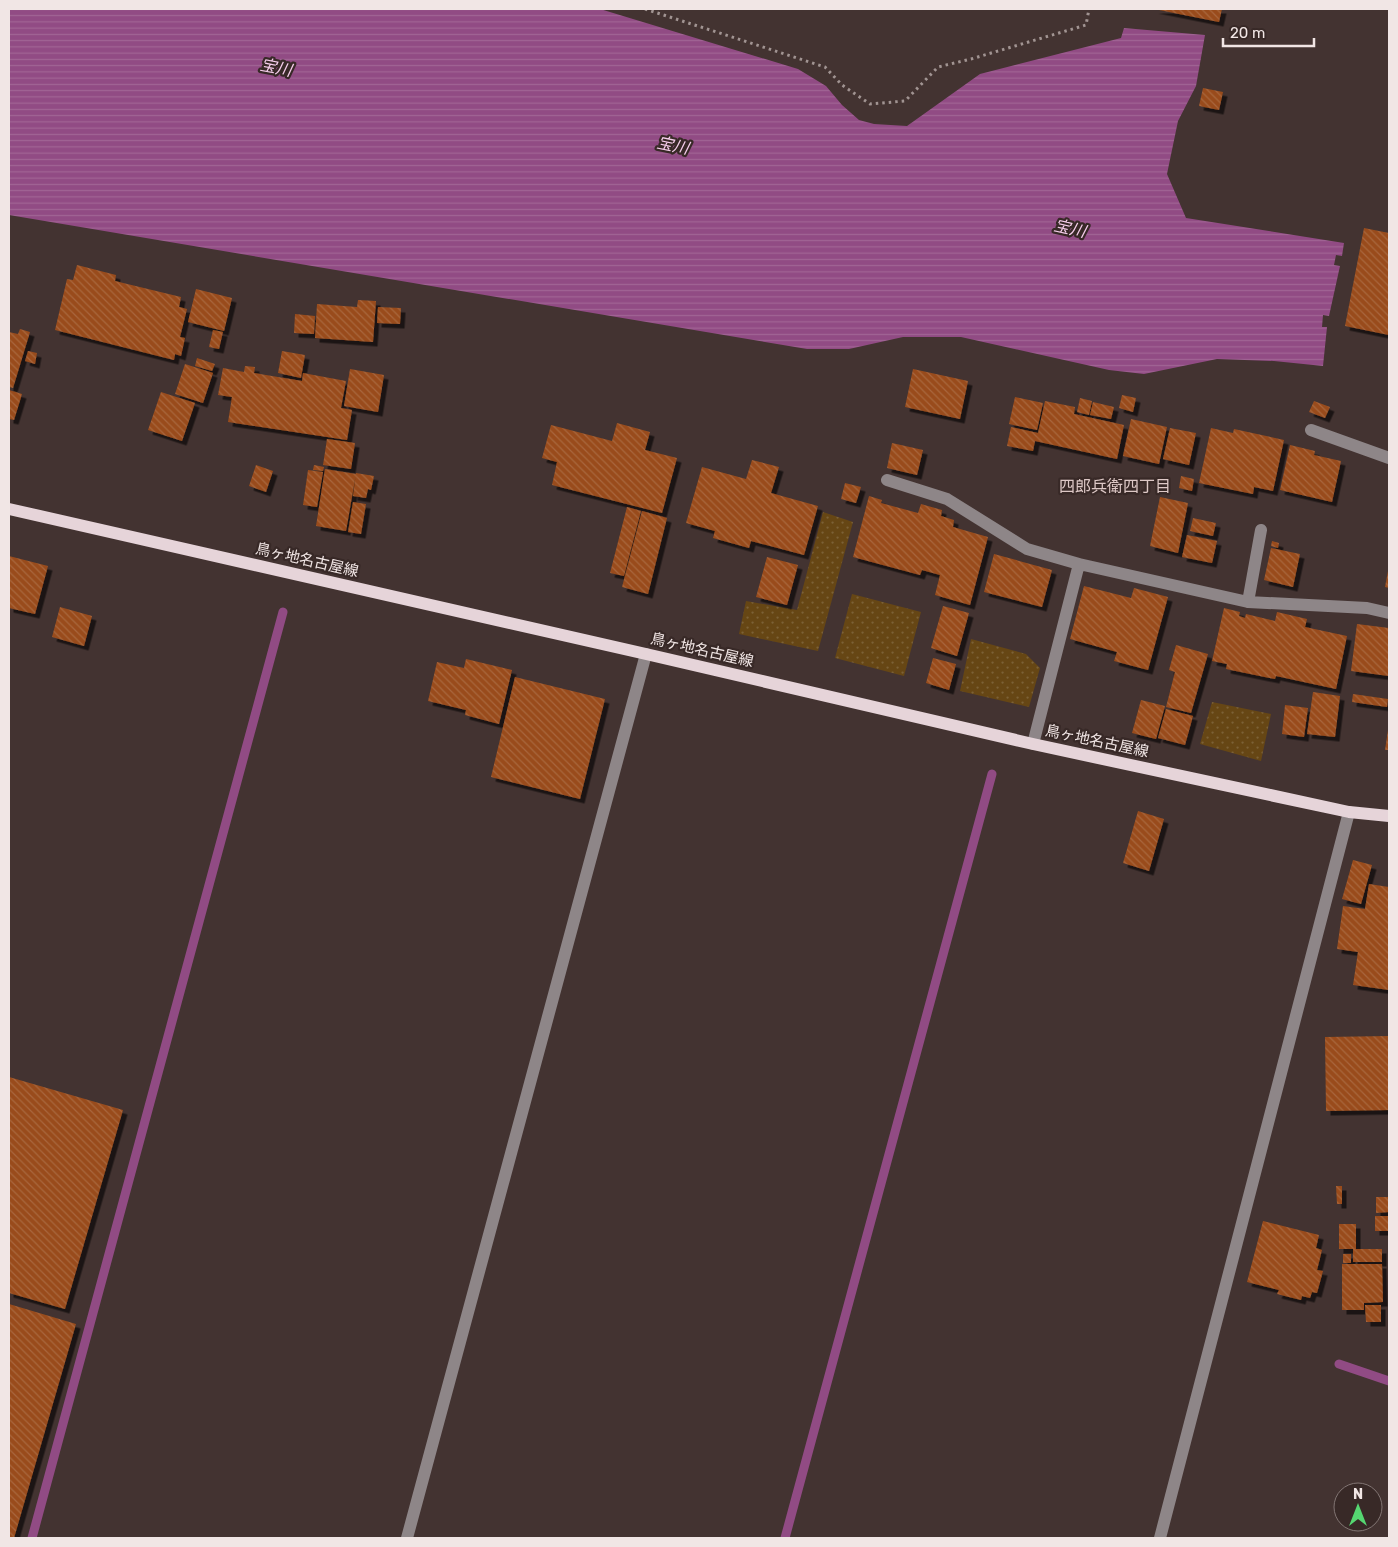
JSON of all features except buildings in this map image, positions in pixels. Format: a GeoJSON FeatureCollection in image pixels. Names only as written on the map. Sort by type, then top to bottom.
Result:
{"type":"FeatureCollection","features":[{"type":"Feature","properties":{"kind":"main road","name":"鳥ヶ地名古屋線"},"geometry":{"type":"LineString","coordinates":[[9,510],[1034,744],[1349,812],[1389,816]]}},
{"type":"Feature","properties":{"kind":"street"},"geometry":{"type":"LineString","coordinates":[[1311,430],[1389,458]]}},
{"type":"Feature","properties":{"kind":"street"},"geometry":{"type":"LineString","coordinates":[[887,480],[947,499],[1027,548],[1079,564],[1248,602],[1368,608],[1389,613]]}},
{"type":"Feature","properties":{"kind":"street"},"geometry":{"type":"LineString","coordinates":[[1248,602],[1261,530]]}},
{"type":"Feature","properties":{"kind":"street"},"geometry":{"type":"LineString","coordinates":[[1034,744],[1079,564]]}},
{"type":"Feature","properties":{"kind":"street"},"geometry":{"type":"LineString","coordinates":[[407,1538],[646,654]]}},
{"type":"Feature","properties":{"kind":"street"},"geometry":{"type":"LineString","coordinates":[[1160,1538],[1349,812]]}},
{"type":"Feature","properties":{"kind":"path"},"geometry":{"type":"LineString","coordinates":[[646,9],[825,67],[842,85],[870,104],[905,101],[938,67],[970,60],[1086,26],[1089,9]]}},
{"type":"Feature","properties":{"kind":"shaded area"},"geometry":{"type":"Polygon","coordinates":[[[823,512],[853,522],[818,651],[739,634],[746,601],[797,610],[823,512]]]}},
{"type":"Feature","properties":{"kind":"shaded area"},"geometry":{"type":"Polygon","coordinates":[[[852,594],[921,612],[904,676],[835,658],[852,594]]]}},
{"type":"Feature","properties":{"kind":"shaded area"},"geometry":{"type":"Polygon","coordinates":[[[971,639],[1026,654],[1040,668],[1029,707],[960,691],[971,639]]]}},
{"type":"Feature","properties":{"kind":"shaded area"},"geometry":{"type":"Polygon","coordinates":[[[1212,702],[1271,714],[1261,761],[1200,744],[1212,702]]]}},
{"type":"Feature","properties":{"kind":"water","name":"宝川"},"geometry":{"type":"Polygon","coordinates":[[[9,9],[600,9],[798,69],[826,86],[842,105],[859,120],[874,124],[907,126],[980,74],[1121,38],[1124,28],[1205,35],[1196,86],[1178,121],[1167,174],[1186,218],[1344,243],[1342,256],[1336,255],[1334,265],[1340,266],[1329,316],[1323,315],[1322,327],[1327,327],[1323,366],[1274,361],[1217,359],[1144,374],[1109,370],[961,337],[903,337],[849,349],[807,349],[9,215],[9,9]]]}},
{"type":"Feature","properties":{"kind":"waterway"},"geometry":{"type":"LineString","coordinates":[[32,1538],[283,612]]}},
{"type":"Feature","properties":{"kind":"waterway"},"geometry":{"type":"LineString","coordinates":[[785,1538],[992,774]]}},
{"type":"Feature","properties":{"kind":"waterway"},"geometry":{"type":"LineString","coordinates":[[1339,1364],[1389,1381]]}},
{"type":"Feature","properties":{"kind":"district","name":"四郎兵衛四丁目"},"geometry":{"type":"Point","coordinates":[1115,486]}}]}
